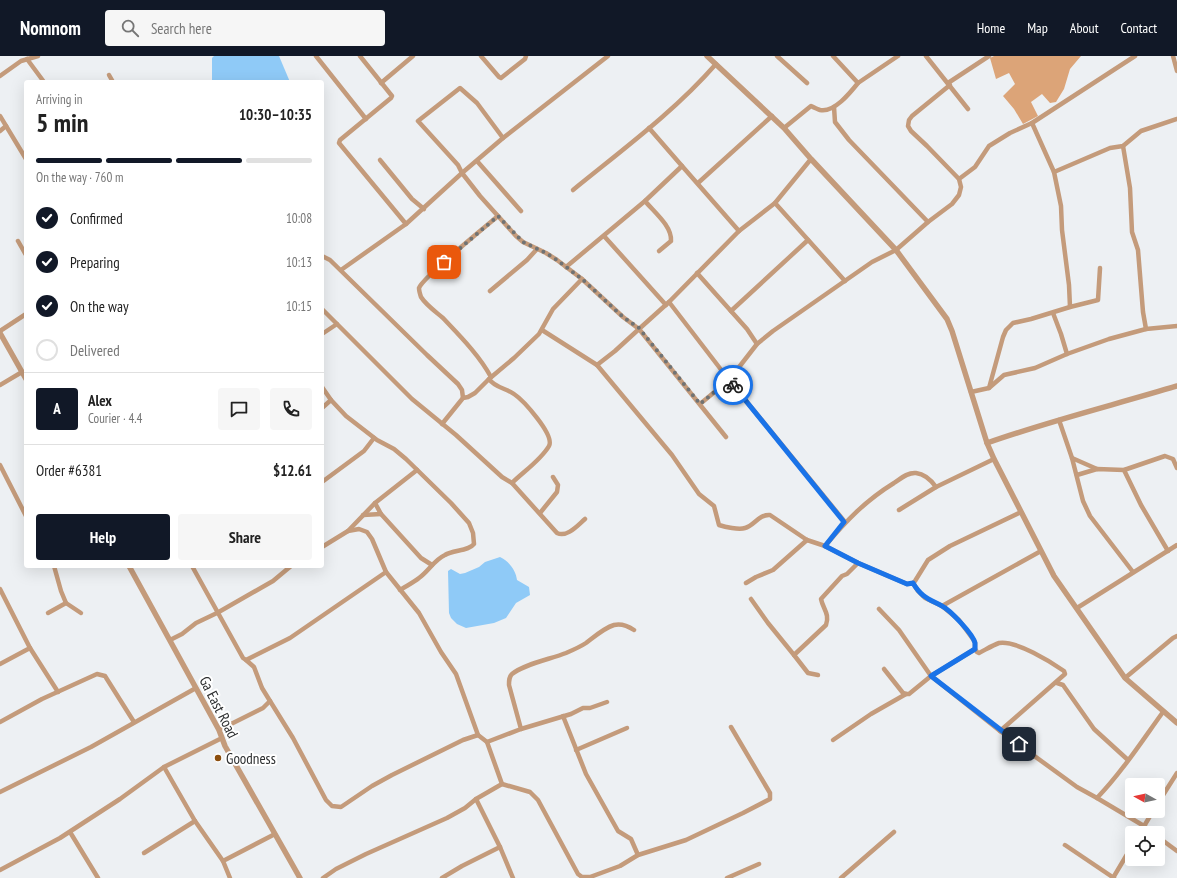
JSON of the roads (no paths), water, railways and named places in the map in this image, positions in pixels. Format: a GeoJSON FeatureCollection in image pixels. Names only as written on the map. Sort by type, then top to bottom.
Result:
{"type":"FeatureCollection","features":[{"type":"Feature","properties":{"kind":"street"},"geometry":{"type":"LineString","coordinates":[[0,76],[16,65],[38,56]]}},
{"type":"Feature","properties":{"kind":"street"},"geometry":{"type":"LineString","coordinates":[[316,56],[366,119]]}},
{"type":"Feature","properties":{"kind":"street"},"geometry":{"type":"LineString","coordinates":[[360,56],[391,94],[391,98],[340,140],[339,143],[406,224]]}},
{"type":"Feature","properties":{"kind":"street"},"geometry":{"type":"LineString","coordinates":[[481,56],[501,78],[525,59],[526,56]]}},
{"type":"Feature","properties":{"kind":"street"},"geometry":{"type":"LineString","coordinates":[[341,270],[406,224],[503,138],[608,56]]}},
{"type":"Feature","properties":{"kind":"street"},"geometry":{"type":"LineString","coordinates":[[707,56],[784,128],[896,250],[947,318],[987,443],[1054,576],[1125,678],[1177,723]]}},
{"type":"Feature","properties":{"kind":"street"},"geometry":{"type":"LineString","coordinates":[[777,56],[806,83]]}},
{"type":"Feature","properties":{"kind":"street"},"geometry":{"type":"LineString","coordinates":[[833,56],[858,83]]}},
{"type":"Feature","properties":{"kind":"street"},"geometry":{"type":"LineString","coordinates":[[784,128],[811,106],[821,110],[834,107],[847,97],[858,83],[898,56]]}},
{"type":"Feature","properties":{"kind":"street"},"geometry":{"type":"LineString","coordinates":[[926,56],[968,109]]}},
{"type":"Feature","properties":{"kind":"street"},"geometry":{"type":"LineString","coordinates":[[700,404],[729,380],[757,344],[773,330],[872,262],[896,250],[928,222],[952,204],[959,195],[961,187],[959,179],[911,131],[908,126],[909,120],[949,84],[989,56]]}},
{"type":"Feature","properties":{"kind":"street"},"geometry":{"type":"LineString","coordinates":[[959,179],[975,167],[989,146],[1010,133],[1032,123],[1135,56]]}},
{"type":"Feature","properties":{"kind":"street"},"geometry":{"type":"LineString","coordinates":[[1173,56],[1177,71]]}},
{"type":"Feature","properties":{"kind":"street"},"geometry":{"type":"LineString","coordinates":[[381,83],[410,57]]}},
{"type":"Feature","properties":{"kind":"street"},"geometry":{"type":"LineString","coordinates":[[27,60],[42,80]]}},
{"type":"Feature","properties":{"kind":"street"},"geometry":{"type":"LineString","coordinates":[[573,190],[649,128],[697,86],[716,64]]}},
{"type":"Feature","properties":{"kind":"street"},"geometry":{"type":"LineString","coordinates":[[109,75],[113,80]]}},
{"type":"Feature","properties":{"kind":"street"},"geometry":{"type":"LineString","coordinates":[[503,138],[477,103],[460,88],[419,120],[419,122],[458,165],[462,173],[480,196],[523,242],[557,260],[582,279],[623,317],[639,328],[726,438]]}},
{"type":"Feature","properties":{"kind":"street"},"geometry":{"type":"LineString","coordinates":[[834,107],[835,122],[849,140],[928,222]]}},
{"type":"Feature","properties":{"kind":"street"},"geometry":{"type":"LineString","coordinates":[[0,116],[24,156]]}},
{"type":"Feature","properties":{"kind":"street"},"geometry":{"type":"LineString","coordinates":[[698,183],[772,116]]}},
{"type":"Feature","properties":{"kind":"street"},"geometry":{"type":"LineString","coordinates":[[1054,172],[1110,148],[1124,146],[1141,131],[1177,119]]}},
{"type":"Feature","properties":{"kind":"street"},"geometry":{"type":"LineString","coordinates":[[1032,123],[1054,172],[1061,206],[1070,307]]}},
{"type":"Feature","properties":{"kind":"street"},"geometry":{"type":"LineString","coordinates":[[0,131],[6,126]]}},
{"type":"Feature","properties":{"kind":"street"},"geometry":{"type":"LineString","coordinates":[[649,128],[739,231]]}},
{"type":"Feature","properties":{"kind":"street"},"geometry":{"type":"LineString","coordinates":[[1124,146],[1130,188],[1132,232],[1138,250],[1146,330]]}},
{"type":"Feature","properties":{"kind":"street"},"geometry":{"type":"LineString","coordinates":[[597,365],[668,304],[739,231],[775,203],[811,159]]}},
{"type":"Feature","properties":{"kind":"street"},"geometry":{"type":"LineString","coordinates":[[380,160],[412,199],[424,209]]}},
{"type":"Feature","properties":{"kind":"street"},"geometry":{"type":"LineString","coordinates":[[477,161],[521,211]]}},
{"type":"Feature","properties":{"kind":"street"},"geometry":{"type":"LineString","coordinates":[[566,267],[645,201],[682,166]]}},
{"type":"Feature","properties":{"kind":"street"},"geometry":{"type":"LineString","coordinates":[[645,201],[667,227],[671,237],[671,241],[659,251]]}},
{"type":"Feature","properties":{"kind":"street"},"geometry":{"type":"LineString","coordinates":[[775,203],[845,281]]}},
{"type":"Feature","properties":{"kind":"street"},"geometry":{"type":"LineString","coordinates":[[498,216],[434,271],[419,289],[421,296],[480,359],[494,385],[515,394],[537,416],[549,440],[549,446],[534,463],[512,483]]}},
{"type":"Feature","properties":{"kind":"street"},"geometry":{"type":"LineString","coordinates":[[604,236],[668,304],[844,522]]}},
{"type":"Feature","properties":{"kind":"street"},"geometry":{"type":"LineString","coordinates":[[731,310],[808,240]]}},
{"type":"Feature","properties":{"kind":"street"},"geometry":{"type":"LineString","coordinates":[[18,241],[24,252]]}},
{"type":"Feature","properties":{"kind":"street"},"geometry":{"type":"LineString","coordinates":[[490,291],[527,260],[537,249]]}},
{"type":"Feature","properties":{"kind":"street"},"geometry":{"type":"LineString","coordinates":[[324,257],[330,260],[341,270],[458,384],[462,390],[463,398]]}},
{"type":"Feature","properties":{"kind":"street"},"geometry":{"type":"LineString","coordinates":[[988,388],[996,358],[1006,330],[1013,323],[1098,300],[1100,268]]}},
{"type":"Feature","properties":{"kind":"street"},"geometry":{"type":"LineString","coordinates":[[697,273],[731,310],[757,344]]}},
{"type":"Feature","properties":{"kind":"street"},"geometry":{"type":"LineString","coordinates":[[442,424],[463,398],[475,393],[514,358],[542,330],[553,309],[582,279]]}},
{"type":"Feature","properties":{"kind":"street"},"geometry":{"type":"LineString","coordinates":[[324,311],[365,350],[406,393],[456,434],[502,477],[512,483],[557,533],[567,533],[585,519]]}},
{"type":"Feature","properties":{"kind":"street"},"geometry":{"type":"LineString","coordinates":[[1053,313],[1067,354]]}},
{"type":"Feature","properties":{"kind":"street"},"geometry":{"type":"LineString","coordinates":[[24,315],[0,332],[24,376]]}},
{"type":"Feature","properties":{"kind":"street"},"geometry":{"type":"LineString","coordinates":[[324,333],[337,324]]}},
{"type":"Feature","properties":{"kind":"street"},"geometry":{"type":"LineString","coordinates":[[971,392],[988,388],[1004,375],[1035,368],[1067,354],[1109,339],[1146,330],[1177,326]]}},
{"type":"Feature","properties":{"kind":"street"},"geometry":{"type":"LineString","coordinates":[[542,330],[597,365],[672,455],[699,494],[714,506],[719,524],[726,527],[745,528],[767,514],[808,540],[825,546],[858,563],[907,584],[913,583],[928,560],[950,546],[1021,512]]}},
{"type":"Feature","properties":{"kind":"street"},"geometry":{"type":"LineString","coordinates":[[0,385],[22,372]]}},
{"type":"Feature","properties":{"kind":"street"},"geometry":{"type":"LineString","coordinates":[[987,443],[1035,426],[1177,386]]}},
{"type":"Feature","properties":{"kind":"street"},"geometry":{"type":"LineString","coordinates":[[324,390],[346,416],[374,438],[394,450],[417,470],[466,518],[473,533],[474,544],[470,548],[444,555],[419,578],[400,590]]}},
{"type":"Feature","properties":{"kind":"street"},"geometry":{"type":"LineString","coordinates":[[324,406],[331,400]]}},
{"type":"Feature","properties":{"kind":"street"},"geometry":{"type":"LineString","coordinates":[[1059,420],[1072,458],[1083,501],[1090,516],[1132,572]]}},
{"type":"Feature","properties":{"kind":"street"},"geometry":{"type":"LineString","coordinates":[[324,481],[364,451],[374,438]]}},
{"type":"Feature","properties":{"kind":"street"},"geometry":{"type":"LineString","coordinates":[[1077,475],[1097,469],[1124,470],[1165,456],[1173,459],[1177,468]]}},
{"type":"Feature","properties":{"kind":"street"},"geometry":{"type":"LineString","coordinates":[[1072,458],[1097,469]]}},
{"type":"Feature","properties":{"kind":"street"},"geometry":{"type":"LineString","coordinates":[[899,510],[936,486],[994,459]]}},
{"type":"Feature","properties":{"kind":"street"},"geometry":{"type":"LineString","coordinates":[[0,465],[24,512]]}},
{"type":"Feature","properties":{"kind":"street"},"geometry":{"type":"LineString","coordinates":[[324,546],[348,531],[375,503],[417,470]]}},
{"type":"Feature","properties":{"kind":"street"},"geometry":{"type":"LineString","coordinates":[[1124,470],[1141,505],[1168,551]]}},
{"type":"Feature","properties":{"kind":"street"},"geometry":{"type":"LineString","coordinates":[[825,546],[844,522],[861,506],[907,474],[921,474],[936,486]]}},
{"type":"Feature","properties":{"kind":"street"},"geometry":{"type":"LineString","coordinates":[[540,513],[557,492],[558,485],[553,477]]}},
{"type":"Feature","properties":{"kind":"street"},"geometry":{"type":"LineString","coordinates":[[375,503],[381,514],[421,558],[432,565]]}},
{"type":"Feature","properties":{"kind":"street"},"geometry":{"type":"LineString","coordinates":[[363,515],[381,514]]}},
{"type":"Feature","properties":{"kind":"street"},"geometry":{"type":"LineString","coordinates":[[348,531],[359,529],[367,532],[372,538],[386,572],[419,613],[441,652],[456,674],[478,735],[487,742],[502,784]]}},
{"type":"Feature","properties":{"kind":"street"},"geometry":{"type":"LineString","coordinates":[[746,583],[773,570],[808,540]]}},
{"type":"Feature","properties":{"kind":"street"},"geometry":{"type":"LineString","coordinates":[[1076,608],[1177,545]]}},
{"type":"Feature","properties":{"kind":"street"},"geometry":{"type":"LineString","coordinates":[[942,606],[1041,550]]}},
{"type":"Feature","properties":{"kind":"street"},"geometry":{"type":"LineString","coordinates":[[794,655],[826,625],[828,614],[821,598],[842,576],[847,574],[858,563]]}},
{"type":"Feature","properties":{"kind":"street"},"geometry":{"type":"LineString","coordinates":[[54,568],[57,580],[66,602],[81,613]]}},
{"type":"Feature","properties":{"kind":"street","name":"Ga East Road"},"geometry":{"type":"LineString","coordinates":[[130,568],[219,730],[225,746],[300,878]]}},
{"type":"Feature","properties":{"kind":"street"},"geometry":{"type":"LineString","coordinates":[[193,568],[243,658],[254,667],[262,688],[293,738],[326,800],[332,806],[341,807],[372,786],[392,775],[463,740],[478,735]]}},
{"type":"Feature","properties":{"kind":"street"},"geometry":{"type":"LineString","coordinates":[[170,640],[182,634],[196,623],[217,613],[273,581],[289,568]]}},
{"type":"Feature","properties":{"kind":"street"},"geometry":{"type":"LineString","coordinates":[[246,660],[290,638],[386,572]]}},
{"type":"Feature","properties":{"kind":"street"},"geometry":{"type":"LineString","coordinates":[[913,583],[925,598],[942,606],[959,620],[975,642],[975,649],[977,652],[979,653],[999,643],[1015,645],[1043,657],[1064,671],[1065,674],[1057,683],[1051,686],[1000,731]]}},
{"type":"Feature","properties":{"kind":"street"},"geometry":{"type":"LineString","coordinates":[[0,589],[30,648],[58,692]]}},
{"type":"Feature","properties":{"kind":"street"},"geometry":{"type":"LineString","coordinates":[[751,599],[808,673],[818,675]]}},
{"type":"Feature","properties":{"kind":"street"},"geometry":{"type":"LineString","coordinates":[[48,613],[66,602]]}},
{"type":"Feature","properties":{"kind":"street"},"geometry":{"type":"LineString","coordinates":[[879,609],[899,630],[931,676],[1000,731],[1077,787],[1144,826],[1149,818]]}},
{"type":"Feature","properties":{"kind":"street"},"geometry":{"type":"LineString","coordinates":[[521,729],[508,685],[509,679],[513,674],[531,664],[551,659],[573,650],[613,625],[628,625],[634,630]]}},
{"type":"Feature","properties":{"kind":"street"},"geometry":{"type":"LineString","coordinates":[[1125,678],[1172,638],[1177,636]]}},
{"type":"Feature","properties":{"kind":"street"},"geometry":{"type":"LineString","coordinates":[[0,664],[30,648]]}},
{"type":"Feature","properties":{"kind":"street"},"geometry":{"type":"LineString","coordinates":[[833,740],[871,714],[906,694],[909,694],[931,676],[975,649]]}},
{"type":"Feature","properties":{"kind":"street"},"geometry":{"type":"LineString","coordinates":[[884,669],[903,693],[906,694]]}},
{"type":"Feature","properties":{"kind":"street"},"geometry":{"type":"LineString","coordinates":[[0,722],[42,699],[97,674],[106,676],[134,722]]}},
{"type":"Feature","properties":{"kind":"street"},"geometry":{"type":"LineString","coordinates":[[1057,683],[1063,685],[1094,729],[1128,760]]}},
{"type":"Feature","properties":{"kind":"street"},"geometry":{"type":"LineString","coordinates":[[0,792],[91,747],[196,688]]}},
{"type":"Feature","properties":{"kind":"street"},"geometry":{"type":"LineString","coordinates":[[219,730],[263,708],[270,701]]}},
{"type":"Feature","properties":{"kind":"street"},"geometry":{"type":"LineString","coordinates":[[487,742],[521,729],[607,702]]}},
{"type":"Feature","properties":{"kind":"street"},"geometry":{"type":"LineString","coordinates":[[1096,798],[1106,788],[1128,760],[1163,712]]}},
{"type":"Feature","properties":{"kind":"street"},"geometry":{"type":"LineString","coordinates":[[563,716],[586,774],[618,831],[631,839],[638,855]]}},
{"type":"Feature","properties":{"kind":"street"},"geometry":{"type":"LineString","coordinates":[[323,878],[336,869],[366,854],[447,818],[502,784],[530,792],[538,800],[578,874],[582,877],[590,878],[620,866],[638,855],[686,840],[770,799],[770,792],[731,727]]}},
{"type":"Feature","properties":{"kind":"street"},"geometry":{"type":"LineString","coordinates":[[576,750],[627,728]]}},
{"type":"Feature","properties":{"kind":"street"},"geometry":{"type":"LineString","coordinates":[[0,870],[70,832],[164,768],[222,738]]}},
{"type":"Feature","properties":{"kind":"street"},"geometry":{"type":"LineString","coordinates":[[164,768],[196,821],[223,861],[230,878]]}},
{"type":"Feature","properties":{"kind":"street"},"geometry":{"type":"LineString","coordinates":[[1165,792],[1177,773]]}},
{"type":"Feature","properties":{"kind":"street"},"geometry":{"type":"LineString","coordinates":[[476,799],[513,878]]}},
{"type":"Feature","properties":{"kind":"street"},"geometry":{"type":"LineString","coordinates":[[144,853],[196,821]]}},
{"type":"Feature","properties":{"kind":"street"},"geometry":{"type":"LineString","coordinates":[[70,832],[97,878]]}},
{"type":"Feature","properties":{"kind":"street"},"geometry":{"type":"LineString","coordinates":[[841,878],[894,832]]}},
{"type":"Feature","properties":{"kind":"street"},"geometry":{"type":"LineString","coordinates":[[223,861],[275,834]]}},
{"type":"Feature","properties":{"kind":"street"},"geometry":{"type":"LineString","coordinates":[[1165,842],[1177,851]]}},
{"type":"Feature","properties":{"kind":"street"},"geometry":{"type":"LineString","coordinates":[[1065,845],[1114,878],[1125,858]]}},
{"type":"Feature","properties":{"kind":"street"},"geometry":{"type":"LineString","coordinates":[[442,878],[500,848]]}},
{"type":"Feature","properties":{"kind":"street"},"geometry":{"type":"LineString","coordinates":[[727,878],[758,864]]}},
{"type":"Feature","properties":{"kind":"water"},"geometry":{"type":"Polygon","coordinates":[[[214,56],[279,56],[289,80],[212,80],[212,58],[214,56]]]}},
{"type":"Feature","properties":{"kind":"water"},"geometry":{"type":"Polygon","coordinates":[[[500,557],[512,567],[517,580],[529,587],[530,595],[516,603],[506,618],[494,623],[466,628],[457,624],[451,618],[449,613],[448,571],[451,569],[460,574],[465,573],[479,567],[485,562],[500,557]]]}},
{"type":"Feature","properties":{"kind":"place","name":"Goodness"},"geometry":{"type":"Point","coordinates":[218,758]}}]}
